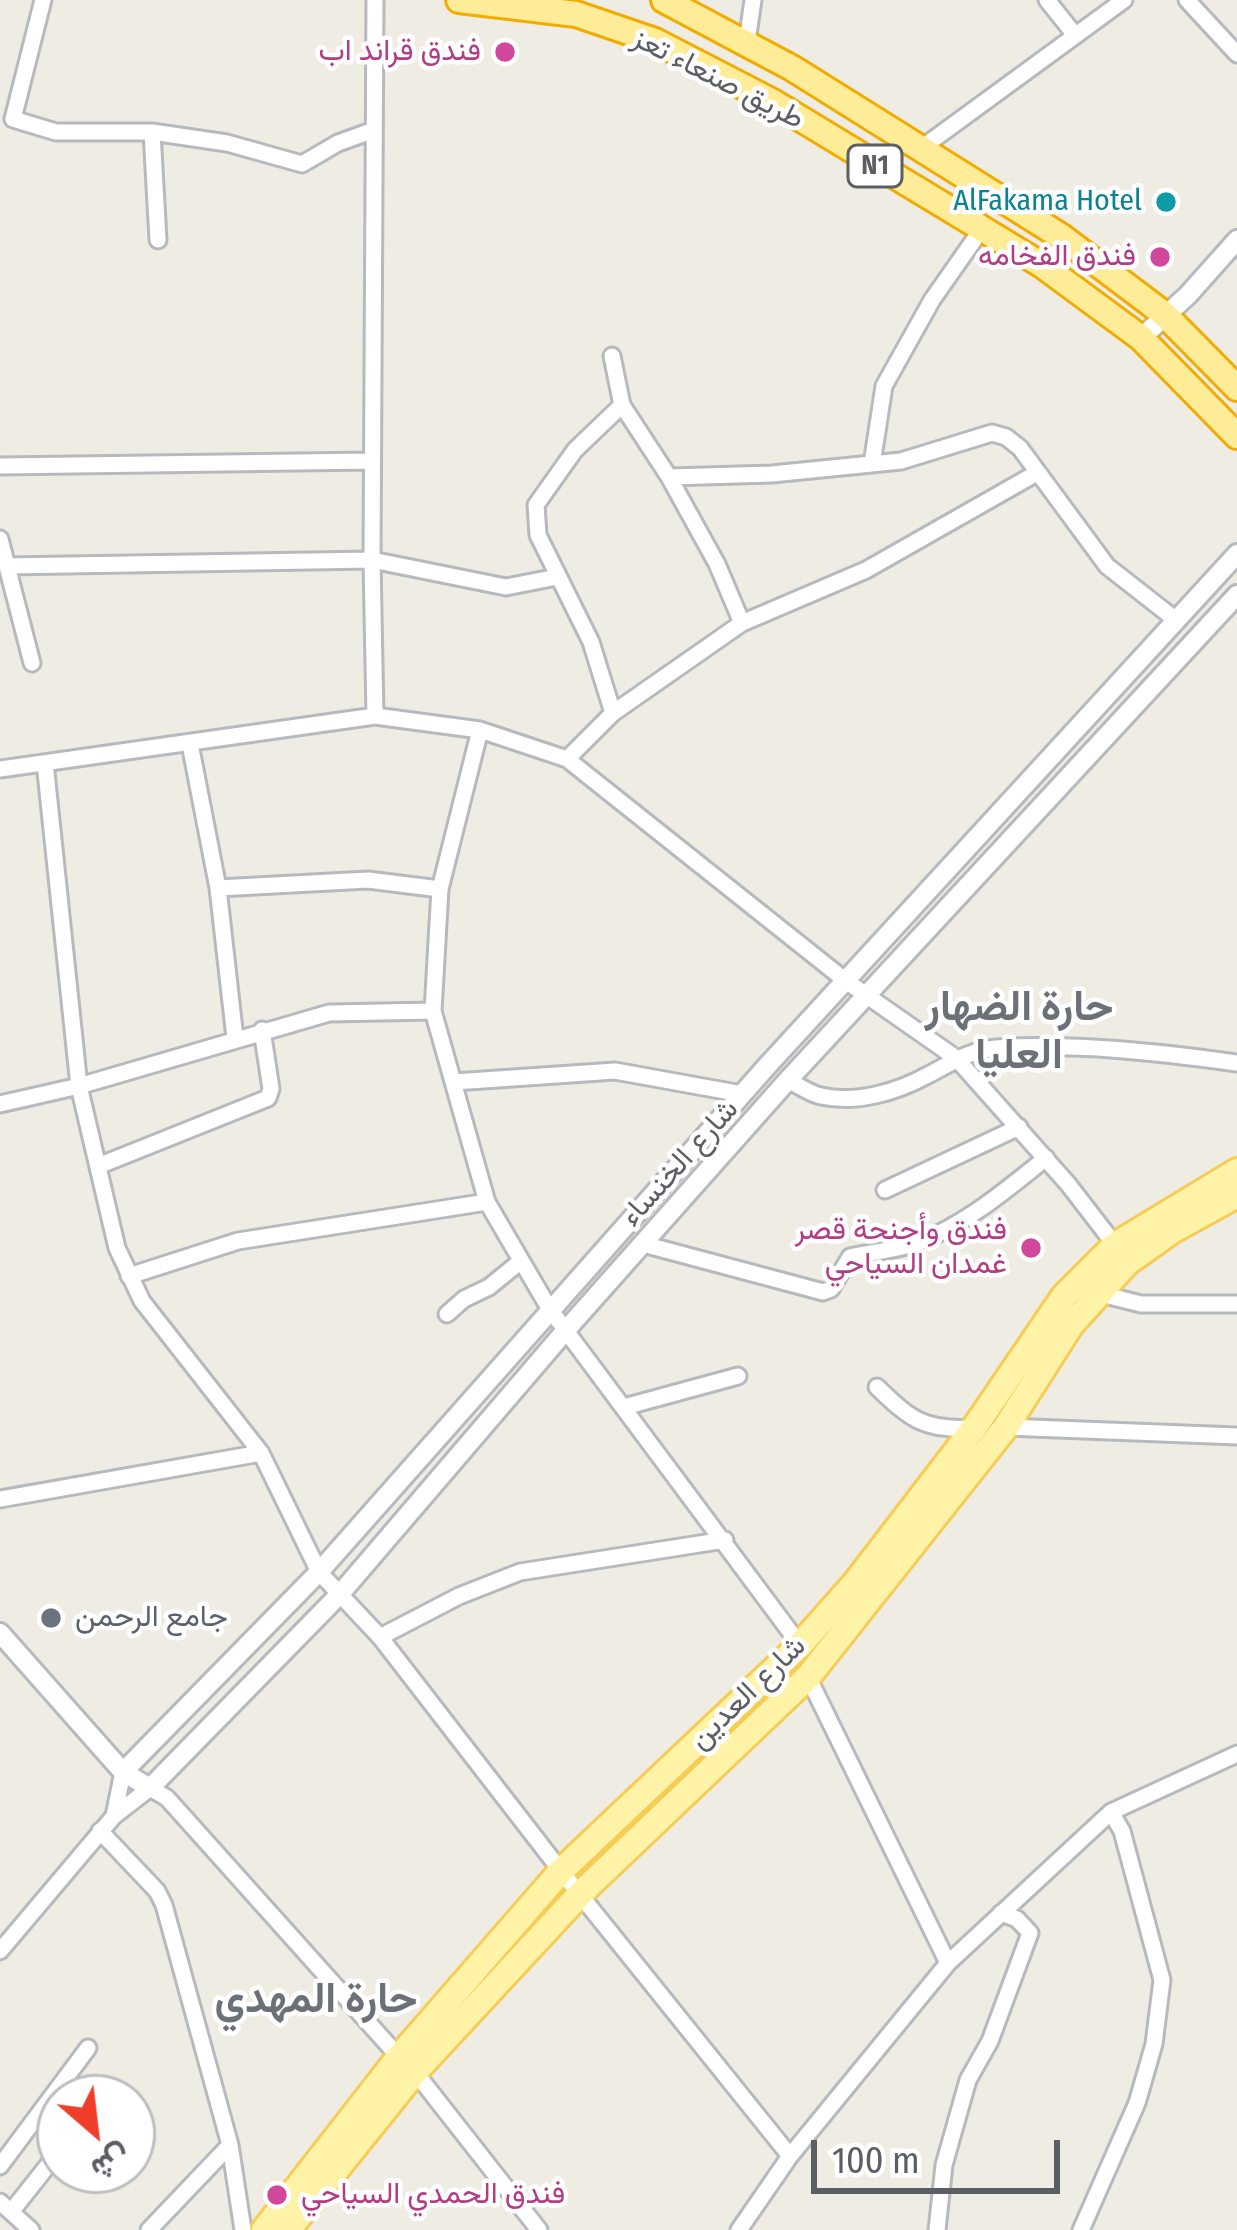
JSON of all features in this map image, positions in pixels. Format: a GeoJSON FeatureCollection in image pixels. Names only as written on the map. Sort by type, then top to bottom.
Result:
{"type":"FeatureCollection","features":[{"type":"Feature","properties":{"kind":"highway","name":"طريق صنعاء تعز"},"geometry":{"type":"LineString","coordinates":[[459,0],[576,14],[655,41],[772,102],[1042,265],[1142,338],[1237,436]]}},
{"type":"Feature","properties":{"kind":"highway","name":"طريق صنعاء تعز"},"geometry":{"type":"LineString","coordinates":[[664,0],[792,68],[1062,237],[1164,314],[1237,388]]}},
{"type":"Feature","properties":{"kind":"highway"},"geometry":{"type":"LineString","coordinates":[[772,102],[792,68]]}},
{"type":"Feature","properties":{"kind":"main road","name":"شارع العدين"},"geometry":{"type":"LineString","coordinates":[[264,2230],[407,2064],[561,1871],[800,1645],[855,1583],[974,1428],[1064,1296],[1115,1245],[1237,1171]]}},
{"type":"Feature","properties":{"kind":"main road","name":"شارع العدين"},"geometry":{"type":"LineString","coordinates":[[288,2230],[407,2064],[808,1677],[1006,1427],[1071,1325],[1127,1263],[1237,1195]]}},
{"type":"Feature","properties":{"kind":"street"},"geometry":{"type":"LineString","coordinates":[[43,0],[6,118],[56,132],[152,132],[227,143],[302,164],[338,143],[374,130]]}},
{"type":"Feature","properties":{"kind":"street"},"geometry":{"type":"LineString","coordinates":[[374,0],[375,716]]}},
{"type":"Feature","properties":{"kind":"street"},"geometry":{"type":"LineString","coordinates":[[747,42],[753,0]]}},
{"type":"Feature","properties":{"kind":"street"},"geometry":{"type":"LineString","coordinates":[[1047,0],[1076,35]]}},
{"type":"Feature","properties":{"kind":"street"},"geometry":{"type":"LineString","coordinates":[[922,147],[1124,0]]}},
{"type":"Feature","properties":{"kind":"street"},"geometry":{"type":"LineString","coordinates":[[1187,0],[1237,55]]}},
{"type":"Feature","properties":{"kind":"street"},"geometry":{"type":"LineString","coordinates":[[152,132],[158,240]]}},
{"type":"Feature","properties":{"kind":"street"},"geometry":{"type":"LineString","coordinates":[[872,464],[884,386],[932,300],[981,230]]}},
{"type":"Feature","properties":{"kind":"street"},"geometry":{"type":"LineString","coordinates":[[1142,338],[1237,240]]}},
{"type":"Feature","properties":{"kind":"street"},"geometry":{"type":"LineString","coordinates":[[612,356],[622,405],[717,564],[742,623]]}},
{"type":"Feature","properties":{"kind":"street"},"geometry":{"type":"LineString","coordinates":[[613,713],[591,642],[538,535],[536,505],[575,450],[622,405]]}},
{"type":"Feature","properties":{"kind":"street"},"geometry":{"type":"LineString","coordinates":[[669,477],[772,474],[902,461],[992,433],[1006,436],[1020,448],[1107,566],[1176,620]]}},
{"type":"Feature","properties":{"kind":"street"},"geometry":{"type":"LineString","coordinates":[[0,466],[372,461]]}},
{"type":"Feature","properties":{"kind":"street"},"geometry":{"type":"LineString","coordinates":[[567,758],[613,713],[742,623],[866,570],[1035,474]]}},
{"type":"Feature","properties":{"kind":"street"},"geometry":{"type":"LineString","coordinates":[[0,539],[32,663]]}},
{"type":"Feature","properties":{"kind":"street","name":"شارع الخنساء"},"geometry":{"type":"LineString","coordinates":[[123,1772],[319,1572],[549,1308],[1237,554]]}},
{"type":"Feature","properties":{"kind":"street"},"geometry":{"type":"LineString","coordinates":[[7,566],[372,560],[506,587],[557,577]]}},
{"type":"Feature","properties":{"kind":"street","name":"شارع الخنساء"},"geometry":{"type":"LineString","coordinates":[[150,1788],[340,1594],[788,1080],[1237,595]]}},
{"type":"Feature","properties":{"kind":"street"},"geometry":{"type":"LineString","coordinates":[[0,769],[375,716],[480,730],[567,758],[846,982],[956,1058],[1046,1158],[1115,1245]]}},
{"type":"Feature","properties":{"kind":"street"},"geometry":{"type":"LineString","coordinates":[[480,730],[440,889],[433,1011],[487,1202],[549,1308],[800,1645]]}},
{"type":"Feature","properties":{"kind":"street"},"geometry":{"type":"LineString","coordinates":[[190,744],[218,888],[236,1038]]}},
{"type":"Feature","properties":{"kind":"street"},"geometry":{"type":"LineString","coordinates":[[45,763],[79,1086],[117,1248],[142,1301],[261,1453],[319,1572],[380,1637],[790,2156]]}},
{"type":"Feature","properties":{"kind":"street"},"geometry":{"type":"LineString","coordinates":[[218,888],[368,880],[440,889]]}},
{"type":"Feature","properties":{"kind":"street"},"geometry":{"type":"LineString","coordinates":[[0,1104],[79,1086],[329,1013],[433,1011]]}},
{"type":"Feature","properties":{"kind":"street"},"geometry":{"type":"LineString","coordinates":[[98,1166],[268,1098],[271,1090],[262,1030]]}},
{"type":"Feature","properties":{"kind":"street"},"geometry":{"type":"LineString","coordinates":[[788,1080],[818,1096],[860,1098],[900,1088],[956,1058],[989,1048],[1124,1048],[1237,1063]]}},
{"type":"Feature","properties":{"kind":"street"},"geometry":{"type":"LineString","coordinates":[[454,1082],[615,1070],[742,1094]]}},
{"type":"Feature","properties":{"kind":"street"},"geometry":{"type":"LineString","coordinates":[[885,1190],[1019,1127]]}},
{"type":"Feature","properties":{"kind":"street"},"geometry":{"type":"LineString","coordinates":[[643,1244],[823,1292],[831,1289],[850,1257],[913,1244],[946,1229],[996,1198],[1046,1158]]}},
{"type":"Feature","properties":{"kind":"street"},"geometry":{"type":"LineString","coordinates":[[129,1276],[238,1241],[487,1202]]}},
{"type":"Feature","properties":{"kind":"street"},"geometry":{"type":"LineString","coordinates":[[447,1314],[520,1261]]}},
{"type":"Feature","properties":{"kind":"street"},"geometry":{"type":"LineString","coordinates":[[1101,1294],[1141,1304],[1237,1304]]}},
{"type":"Feature","properties":{"kind":"street"},"geometry":{"type":"LineString","coordinates":[[624,1407],[738,1376]]}},
{"type":"Feature","properties":{"kind":"street"},"geometry":{"type":"LineString","coordinates":[[877,1387],[906,1415],[933,1428],[974,1428]]}},
{"type":"Feature","properties":{"kind":"street"},"geometry":{"type":"LineString","coordinates":[[1006,1427],[1237,1436]]}},
{"type":"Feature","properties":{"kind":"street"},"geometry":{"type":"LineString","coordinates":[[0,1499],[261,1453]]}},
{"type":"Feature","properties":{"kind":"street"},"geometry":{"type":"LineString","coordinates":[[380,1637],[459,1596],[520,1572],[725,1540]]}},
{"type":"Feature","properties":{"kind":"street"},"geometry":{"type":"LineString","coordinates":[[0,1633],[123,1772],[167,1798],[407,2064],[535,2228]]}},
{"type":"Feature","properties":{"kind":"street"},"geometry":{"type":"LineString","coordinates":[[808,1677],[948,1963]]}},
{"type":"Feature","properties":{"kind":"street"},"geometry":{"type":"LineString","coordinates":[[740,2230],[790,2156],[948,1963],[1111,1812],[1237,1754]]}},
{"type":"Feature","properties":{"kind":"street"},"geometry":{"type":"LineString","coordinates":[[114,1816],[123,1772]]}},
{"type":"Feature","properties":{"kind":"street"},"geometry":{"type":"LineString","coordinates":[[2,1943],[114,1816],[150,1788]]}},
{"type":"Feature","properties":{"kind":"street"},"geometry":{"type":"LineString","coordinates":[[1082,2230],[1137,2103],[1154,2044],[1162,1980],[1122,1831],[1111,1812]]}},
{"type":"Feature","properties":{"kind":"street"},"geometry":{"type":"LineString","coordinates":[[100,1831],[157,1891],[164,1905],[230,2145],[243,2230]]}},
{"type":"Feature","properties":{"kind":"street"},"geometry":{"type":"LineString","coordinates":[[938,2230],[944,2164],[968,2080],[990,2041],[1030,1933],[1017,1919],[1001,1913]]}},
{"type":"Feature","properties":{"kind":"street"},"geometry":{"type":"LineString","coordinates":[[0,2166],[88,2048]]}},
{"type":"Feature","properties":{"kind":"street"},"geometry":{"type":"LineString","coordinates":[[149,2230],[230,2145]]}},
{"type":"Feature","properties":{"kind":"street"},"geometry":{"type":"LineString","coordinates":[[31,2230],[6,2207],[36,2175]]}},
{"type":"Feature","properties":{"kind":"place","name":"فندق قراند اب"},"geometry":{"type":"Point","coordinates":[505,52]}},
{"type":"Feature","properties":{"kind":"place","name":"AlFakama Hotel"},"geometry":{"type":"Point","coordinates":[1166,202]}},
{"type":"Feature","properties":{"kind":"place","name":"فندق الفخامه"},"geometry":{"type":"Point","coordinates":[1160,257]}},
{"type":"Feature","properties":{"kind":"place","name":"فندق وأجنحة قصر غمدان السياحي"},"geometry":{"type":"Point","coordinates":[1031,1248]}},
{"type":"Feature","properties":{"kind":"place","name":"جامع الرحمن"},"geometry":{"type":"Point","coordinates":[51,1618]}},
{"type":"Feature","properties":{"kind":"place","name":"فندق الحمدي السياحي"},"geometry":{"type":"Point","coordinates":[277,2195]}},
{"type":"Feature","properties":{"kind":"district","name":"حارة الضهار العليا"},"geometry":{"type":"Point","coordinates":[1019,1032]}},
{"type":"Feature","properties":{"kind":"district","name":"حارة المهدي"},"geometry":{"type":"Point","coordinates":[316,2000]}}]}
